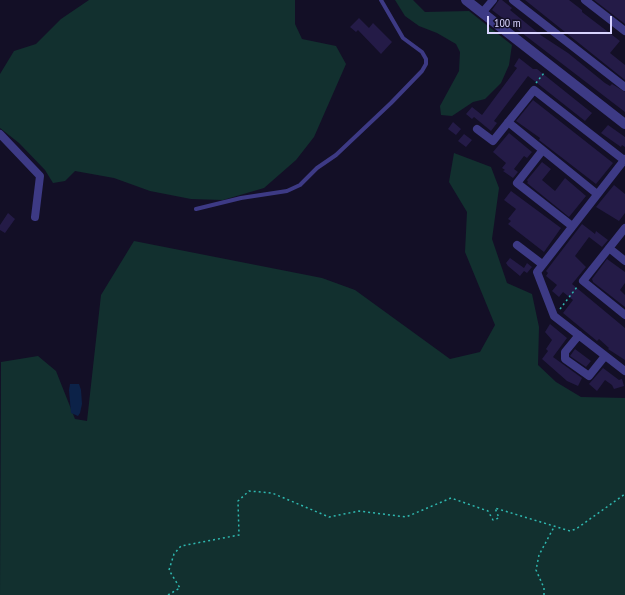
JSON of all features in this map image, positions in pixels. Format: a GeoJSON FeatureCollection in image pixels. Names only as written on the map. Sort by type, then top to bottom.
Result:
{"type":"FeatureCollection","features":[{"type":"Feature","properties":{"kind":"street"},"geometry":{"type":"LineString","coordinates":[[466,0],[625,124]]}},
{"type":"Feature","properties":{"kind":"street"},"geometry":{"type":"LineString","coordinates":[[482,13],[492,0]]}},
{"type":"Feature","properties":{"kind":"street"},"geometry":{"type":"LineString","coordinates":[[514,0],[625,87]]}},
{"type":"Feature","properties":{"kind":"street"},"geometry":{"type":"LineString","coordinates":[[585,0],[625,31]]}},
{"type":"Feature","properties":{"kind":"street"},"geometry":{"type":"LineString","coordinates":[[477,129],[493,141],[534,90],[625,160],[537,272],[554,316],[625,371]]}},
{"type":"Feature","properties":{"kind":"street"},"geometry":{"type":"LineString","coordinates":[[508,122],[597,194]]}},
{"type":"Feature","properties":{"kind":"street"},"geometry":{"type":"LineString","coordinates":[[0,134],[40,176],[35,217]]}},
{"type":"Feature","properties":{"kind":"street"},"geometry":{"type":"LineString","coordinates":[[542,151],[517,183],[572,226]]}},
{"type":"Feature","properties":{"kind":"street"},"geometry":{"type":"LineString","coordinates":[[625,228],[583,281],[625,315]]}},
{"type":"Feature","properties":{"kind":"street"},"geometry":{"type":"LineString","coordinates":[[517,245],[542,264]]}},
{"type":"Feature","properties":{"kind":"street"},"geometry":{"type":"LineString","coordinates":[[609,248],[625,261]]}},
{"type":"Feature","properties":{"kind":"street"},"geometry":{"type":"LineString","coordinates":[[579,335],[565,352],[565,358],[589,376],[605,356]]}},
{"type":"Feature","properties":{"kind":"lane"},"geometry":{"type":"LineString","coordinates":[[196,209],[241,198],[287,191],[300,185],[317,168],[336,155],[422,71],[426,64],[426,59],[422,52],[403,38],[381,0]]}},
{"type":"Feature","properties":{"kind":"path"},"geometry":{"type":"LineString","coordinates":[[534,90],[534,86],[546,70]]}},
{"type":"Feature","properties":{"kind":"path"},"geometry":{"type":"LineString","coordinates":[[554,316],[583,281]]}},
{"type":"Feature","properties":{"kind":"path"},"geometry":{"type":"LineString","coordinates":[[168,595],[180,588],[169,570],[174,554],[181,546],[239,535],[238,501],[248,491],[272,493],[329,517],[359,511],[406,517],[451,498],[488,511],[494,520],[499,518],[495,508],[570,531],[576,529],[625,494]]}},
{"type":"Feature","properties":{"kind":"path"},"geometry":{"type":"LineString","coordinates":[[544,595],[544,588],[536,570],[539,555],[554,527]]}},
{"type":"Feature","properties":{"kind":"green space"},"geometry":{"type":"Polygon","coordinates":[[[89,0],[295,0],[295,24],[302,39],[336,46],[346,64],[314,137],[296,160],[264,188],[223,200],[191,199],[150,191],[114,178],[75,171],[65,181],[53,183],[45,170],[19,143],[0,128],[0,74],[14,51],[36,44],[61,19],[89,0]]]}},
{"type":"Feature","properties":{"kind":"green space"},"geometry":{"type":"Polygon","coordinates":[[[395,0],[413,0],[425,12],[469,11],[512,45],[509,65],[501,83],[485,99],[473,102],[452,116],[441,115],[440,106],[459,71],[460,52],[456,44],[437,33],[419,26],[405,16],[395,0]]]}},
{"type":"Feature","properties":{"kind":"green space"},"geometry":{"type":"Polygon","coordinates":[[[454,153],[491,167],[499,188],[492,239],[507,283],[532,294],[539,327],[538,365],[556,382],[581,397],[625,398],[625,595],[0,595],[1,362],[38,356],[56,371],[75,419],[87,421],[101,295],[134,241],[322,278],[355,290],[450,359],[480,352],[495,325],[465,252],[467,212],[449,182],[454,153]]]}},
{"type":"Feature","properties":{"kind":"water"},"geometry":{"type":"Polygon","coordinates":[[[70,384],[79,384],[81,390],[82,404],[78,416],[71,413],[69,390],[70,384]]]}},
{"type":"Feature","properties":{"kind":"building"},"geometry":{"type":"Polygon","coordinates":[[[499,0],[502,0],[512,8],[510,10],[542,36],[568,53],[605,83],[610,86],[612,84],[625,92],[625,112],[492,10],[499,0]]]}},
{"type":"Feature","properties":{"kind":"building"},"geometry":{"type":"Polygon","coordinates":[[[525,0],[569,0],[582,10],[582,12],[620,41],[610,53],[625,65],[625,80],[525,0]]]}},
{"type":"Feature","properties":{"kind":"building"},"geometry":{"type":"Polygon","coordinates":[[[594,0],[625,0],[625,24],[594,0]]]}},
{"type":"Feature","properties":{"kind":"building"},"geometry":{"type":"Polygon","coordinates":[[[359,18],[369,28],[373,23],[392,42],[381,54],[358,30],[356,32],[350,27],[359,18]]]}},
{"type":"Feature","properties":{"kind":"building"},"geometry":{"type":"Polygon","coordinates":[[[519,58],[533,69],[537,69],[592,113],[585,121],[528,76],[494,121],[497,123],[491,131],[474,117],[472,119],[466,114],[472,107],[482,115],[517,68],[514,66],[519,58]]]}},
{"type":"Feature","properties":{"kind":"building"},"geometry":{"type":"Polygon","coordinates":[[[533,100],[613,163],[596,184],[539,140],[540,138],[516,121],[533,100]]]}},
{"type":"Feature","properties":{"kind":"building"},"geometry":{"type":"Polygon","coordinates":[[[453,122],[461,129],[456,135],[448,129],[453,122]]]}},
{"type":"Feature","properties":{"kind":"building"},"geometry":{"type":"Polygon","coordinates":[[[608,125],[625,137],[625,147],[622,145],[621,147],[601,133],[608,125]]]}},
{"type":"Feature","properties":{"kind":"building"},"geometry":{"type":"Polygon","coordinates":[[[509,133],[532,152],[527,158],[524,156],[514,169],[518,172],[513,178],[503,171],[505,170],[502,168],[506,163],[493,152],[509,133]]]}},
{"type":"Feature","properties":{"kind":"building"},"geometry":{"type":"Polygon","coordinates":[[[464,134],[472,140],[466,147],[458,141],[464,134]]]}},
{"type":"Feature","properties":{"kind":"building"},"geometry":{"type":"Polygon","coordinates":[[[542,162],[551,169],[542,180],[555,191],[565,178],[586,196],[569,217],[527,183],[527,180],[542,162]]]}},
{"type":"Feature","properties":{"kind":"building"},"geometry":{"type":"Polygon","coordinates":[[[614,185],[625,194],[625,213],[619,221],[596,207],[614,185]]]}},
{"type":"Feature","properties":{"kind":"building"},"geometry":{"type":"Polygon","coordinates":[[[511,191],[561,228],[544,252],[508,224],[511,221],[508,219],[516,209],[504,200],[511,191]]]}},
{"type":"Feature","properties":{"kind":"building"},"geometry":{"type":"Polygon","coordinates":[[[8,213],[15,219],[5,233],[0,230],[0,225],[8,213]]]}},
{"type":"Feature","properties":{"kind":"building"},"geometry":{"type":"Polygon","coordinates":[[[582,224],[595,234],[596,231],[608,240],[602,247],[589,237],[575,256],[586,267],[572,284],[625,328],[625,360],[608,349],[609,348],[599,339],[597,341],[563,313],[573,300],[563,292],[559,297],[552,291],[557,285],[546,276],[548,273],[546,271],[582,224]]]}},
{"type":"Feature","properties":{"kind":"building"},"geometry":{"type":"Polygon","coordinates":[[[510,258],[524,268],[527,263],[532,267],[527,273],[524,271],[520,276],[506,263],[510,258]]]}},
{"type":"Feature","properties":{"kind":"building"},"geometry":{"type":"Polygon","coordinates":[[[607,259],[625,272],[625,283],[620,290],[625,295],[625,307],[593,282],[592,279],[607,259]]]}},
{"type":"Feature","properties":{"kind":"building"},"geometry":{"type":"Polygon","coordinates":[[[550,324],[567,338],[553,357],[582,378],[578,386],[567,381],[542,359],[548,351],[546,349],[552,340],[545,332],[550,324]]]}},
{"type":"Feature","properties":{"kind":"building"},"geometry":{"type":"Polygon","coordinates":[[[575,349],[591,361],[586,367],[570,356],[575,349]]]}},
{"type":"Feature","properties":{"kind":"building"},"geometry":{"type":"Polygon","coordinates":[[[603,368],[619,380],[622,379],[624,386],[614,389],[612,385],[605,380],[597,391],[589,384],[603,368]]]}}]}
